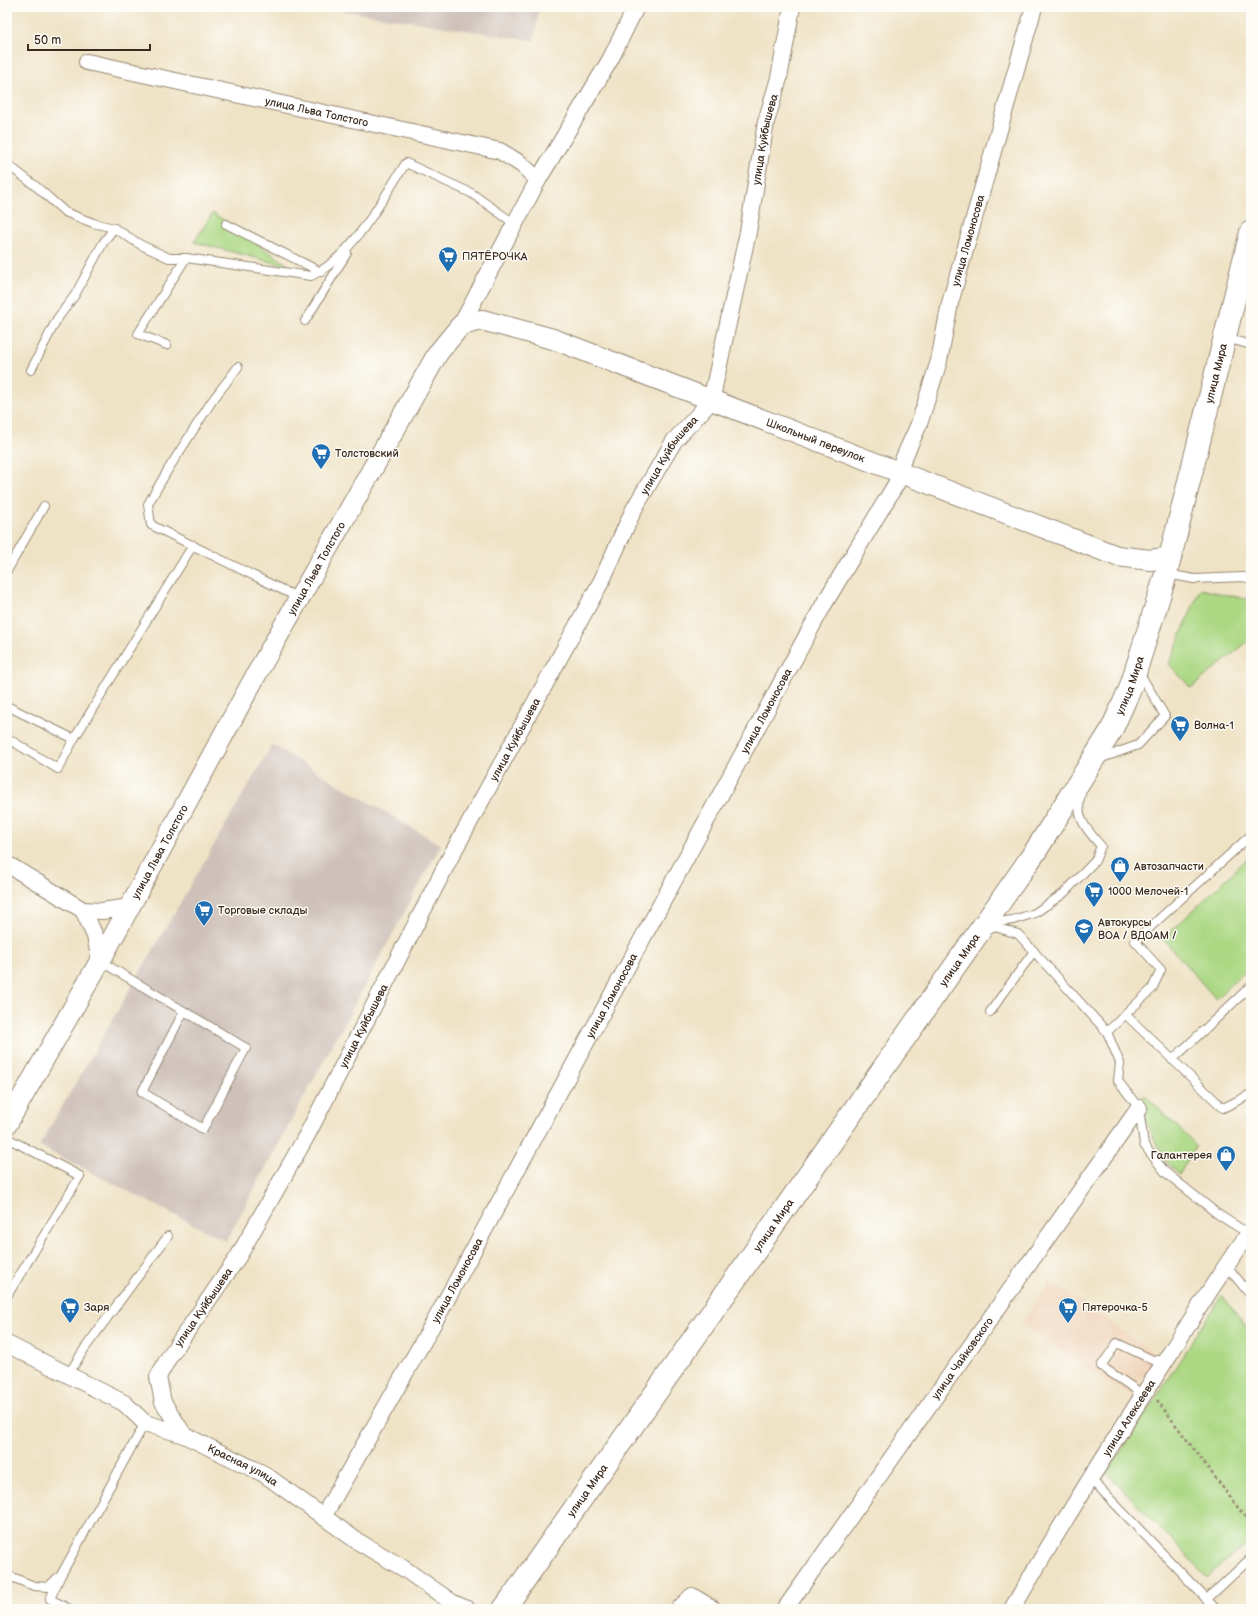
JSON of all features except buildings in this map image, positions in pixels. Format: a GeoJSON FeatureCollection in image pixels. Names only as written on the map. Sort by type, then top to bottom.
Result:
{"type":"FeatureCollection","features":[{"type":"Feature","properties":{"kind":"main road","name":"улица Мира"},"geometry":{"type":"LineString","coordinates":[[504,1609],[1035,852],[1111,731],[1130,690],[1168,565],[1226,338],[1244,289],[1251,232]]}},
{"type":"Feature","properties":{"kind":"street","name":"улица Льва Толстого"},"geometry":{"type":"LineString","coordinates":[[7,1124],[100,961],[300,598],[438,353],[461,325],[538,180],[610,60],[636,7]]}},
{"type":"Feature","properties":{"kind":"street","name":"улица Куйбышева"},"geometry":{"type":"LineString","coordinates":[[184,1435],[163,1402],[158,1377],[169,1357],[238,1257],[307,1135],[451,856],[602,580],[634,509],[674,441],[711,401],[748,232],[766,122],[779,78],[792,7]]}},
{"type":"Feature","properties":{"kind":"street","name":"улица Ломоносова"},"geometry":{"type":"LineString","coordinates":[[323,1517],[437,1317],[824,604],[899,473],[919,424],[939,361],[950,303],[1034,7]]}},
{"type":"Feature","properties":{"kind":"street","name":"улица Льва Толстого"},"geometry":{"type":"LineString","coordinates":[[87,62],[500,151],[521,164],[538,180]]}},
{"type":"Feature","properties":{"kind":"street","name":"Школьный переулок"},"geometry":{"type":"LineString","coordinates":[[461,325],[482,320],[553,339],[1117,556],[1150,560],[1168,565]]}},
{"type":"Feature","properties":{"kind":"street"},"geometry":{"type":"LineString","coordinates":[[7,864],[83,910],[102,911],[130,907]]}},
{"type":"Feature","properties":{"kind":"street"},"geometry":{"type":"LineString","coordinates":[[83,910],[95,936],[100,961]]}},
{"type":"Feature","properties":{"kind":"street","name":"улица Чайковского"},"geometry":{"type":"LineString","coordinates":[[785,1609],[1139,1108]]}},
{"type":"Feature","properties":{"kind":"street","name":"улица Алексеева"},"geometry":{"type":"LineString","coordinates":[[1012,1609],[1090,1478],[1144,1393],[1250,1233]]}},
{"type":"Feature","properties":{"kind":"street","name":"Красная улица"},"geometry":{"type":"LineString","coordinates":[[7,1344],[124,1402],[145,1423],[184,1435],[264,1474],[357,1541],[403,1568],[453,1603],[467,1609]]}},
{"type":"Feature","properties":{"kind":"street"},"geometry":{"type":"LineString","coordinates":[[679,1609],[692,1596],[714,1609]]}},
{"type":"Feature","properties":{"kind":"lane"},"geometry":{"type":"LineString","coordinates":[[305,321],[351,245],[406,163],[471,193],[515,224]]}},
{"type":"Feature","properties":{"kind":"lane"},"geometry":{"type":"LineString","coordinates":[[7,164],[38,188],[64,212],[93,223],[114,228],[141,245],[169,258],[186,258],[312,276],[321,272],[351,245]]}},
{"type":"Feature","properties":{"kind":"lane"},"geometry":{"type":"LineString","coordinates":[[226,224],[321,272]]}},
{"type":"Feature","properties":{"kind":"lane"},"geometry":{"type":"LineString","coordinates":[[31,370],[57,319],[74,295],[103,244],[114,228]]}},
{"type":"Feature","properties":{"kind":"lane"},"geometry":{"type":"LineString","coordinates":[[167,346],[138,334],[186,258]]}},
{"type":"Feature","properties":{"kind":"lane"},"geometry":{"type":"LineString","coordinates":[[1226,338],[1251,345]]}},
{"type":"Feature","properties":{"kind":"lane"},"geometry":{"type":"LineString","coordinates":[[238,367],[212,401],[148,504],[151,525],[300,598]]}},
{"type":"Feature","properties":{"kind":"lane"},"geometry":{"type":"LineString","coordinates":[[7,571],[44,506]]}},
{"type":"Feature","properties":{"kind":"lane"},"geometry":{"type":"LineString","coordinates":[[7,738],[58,769],[74,739],[193,545]]}},
{"type":"Feature","properties":{"kind":"lane"},"geometry":{"type":"LineString","coordinates":[[1168,565],[1194,579],[1243,576],[1251,579]]}},
{"type":"Feature","properties":{"kind":"lane"},"geometry":{"type":"LineString","coordinates":[[984,924],[1013,920],[1035,913],[1063,894],[1095,861],[1101,846],[1087,832],[1080,820],[1078,802],[1090,765],[1138,745],[1165,716],[1137,669]]}},
{"type":"Feature","properties":{"kind":"lane"},"geometry":{"type":"LineString","coordinates":[[7,706],[74,739]]}},
{"type":"Feature","properties":{"kind":"lane"},"geometry":{"type":"LineString","coordinates":[[1107,1032],[1152,990],[1161,970],[1135,941],[1251,835]]}},
{"type":"Feature","properties":{"kind":"lane"},"geometry":{"type":"LineString","coordinates":[[984,924],[1018,934],[1107,1032],[1120,1063],[1118,1081],[1139,1108],[1144,1145],[1165,1172],[1219,1214],[1250,1233]]}},
{"type":"Feature","properties":{"kind":"lane"},"geometry":{"type":"LineString","coordinates":[[990,1012],[1034,951]]}},
{"type":"Feature","properties":{"kind":"lane"},"geometry":{"type":"LineString","coordinates":[[100,961],[184,1011],[246,1048],[203,1129],[142,1092],[184,1011]]}},
{"type":"Feature","properties":{"kind":"lane"},"geometry":{"type":"LineString","coordinates":[[1172,1060],[1251,986]]}},
{"type":"Feature","properties":{"kind":"lane"},"geometry":{"type":"LineString","coordinates":[[1126,1015],[1223,1108],[1251,1094]]}},
{"type":"Feature","properties":{"kind":"lane"},"geometry":{"type":"LineString","coordinates":[[7,1138],[80,1176],[7,1296]]}},
{"type":"Feature","properties":{"kind":"lane"},"geometry":{"type":"LineString","coordinates":[[68,1375],[168,1236]]}},
{"type":"Feature","properties":{"kind":"lane"},"geometry":{"type":"LineString","coordinates":[[1227,1266],[1251,1296]]}},
{"type":"Feature","properties":{"kind":"lane"},"geometry":{"type":"LineString","coordinates":[[1144,1393],[1135,1389],[1101,1366],[1117,1343],[1153,1360],[1166,1360]]}},
{"type":"Feature","properties":{"kind":"lane"},"geometry":{"type":"LineString","coordinates":[[70,1609],[50,1599],[61,1575],[145,1423]]}},
{"type":"Feature","properties":{"kind":"lane"},"geometry":{"type":"LineString","coordinates":[[1090,1478],[1216,1609]]}},
{"type":"Feature","properties":{"kind":"lane"},"geometry":{"type":"LineString","coordinates":[[1207,1599],[1251,1558]]}},
{"type":"Feature","properties":{"kind":"lane"},"geometry":{"type":"LineString","coordinates":[[7,1575],[34,1586],[48,1587],[61,1575]]}},
{"type":"Feature","properties":{"kind":"path"},"geometry":{"type":"LineString","coordinates":[[1144,1393],[1251,1525]]}},
{"type":"Feature","properties":{"kind":"shaded area"},"geometry":{"type":"Polygon","coordinates":[[[320,7],[539,7],[534,41],[320,7]]]}},
{"type":"Feature","properties":{"kind":"shaded area"},"geometry":{"type":"Polygon","coordinates":[[[272,745],[441,845],[226,1241],[39,1146],[272,745]]]}},
{"type":"Feature","properties":{"kind":"shaded area"},"geometry":{"type":"Polygon","coordinates":[[[1050,1281],[1159,1356],[1130,1395],[1089,1370],[1021,1323],[1050,1281]]]}},
{"type":"Feature","properties":{"kind":"green space"},"geometry":{"type":"Polygon","coordinates":[[[213,213],[291,267],[194,242],[213,213]]]}},
{"type":"Feature","properties":{"kind":"green space"},"geometry":{"type":"Polygon","coordinates":[[[1200,589],[1251,600],[1251,639],[1191,688],[1169,664],[1200,589]]]}},
{"type":"Feature","properties":{"kind":"green space"},"geometry":{"type":"Polygon","coordinates":[[[1251,855],[1251,966],[1216,999],[1163,939],[1251,855]]]}},
{"type":"Feature","properties":{"kind":"green space"},"geometry":{"type":"Polygon","coordinates":[[[1145,1095],[1196,1145],[1179,1175],[1166,1161],[1146,1123],[1142,1099],[1145,1095]]]}},
{"type":"Feature","properties":{"kind":"green space"},"geometry":{"type":"Polygon","coordinates":[[[1222,1295],[1251,1334],[1251,1540],[1207,1577],[1107,1473],[1222,1295]]]}},
{"type":"Feature","properties":{"kind":"place","name":"ПЯТЁРОЧКА"},"geometry":{"type":"Point","coordinates":[448,273]}},
{"type":"Feature","properties":{"kind":"place","name":"Толстовский"},"geometry":{"type":"Point","coordinates":[321,470]}},
{"type":"Feature","properties":{"kind":"place","name":"Волна-1"},"geometry":{"type":"Point","coordinates":[1180,742]}},
{"type":"Feature","properties":{"kind":"place","name":"Автозапчасти"},"geometry":{"type":"Point","coordinates":[1120,883]}},
{"type":"Feature","properties":{"kind":"place","name":"1000 Мелочей-1"},"geometry":{"type":"Point","coordinates":[1094,908]}},
{"type":"Feature","properties":{"kind":"place","name":"Торговые склады"},"geometry":{"type":"Point","coordinates":[204,927]}},
{"type":"Feature","properties":{"kind":"place","name":"Автокурсы ВОА / ВДОАМ /"},"geometry":{"type":"Point","coordinates":[1084,945]}},
{"type":"Feature","properties":{"kind":"place","name":"Галантерея"},"geometry":{"type":"Point","coordinates":[1226,1172]}},
{"type":"Feature","properties":{"kind":"place","name":"Заря"},"geometry":{"type":"Point","coordinates":[70,1324]}},
{"type":"Feature","properties":{"kind":"place","name":"Пятерочка-5"},"geometry":{"type":"Point","coordinates":[1068,1324]}}]}
